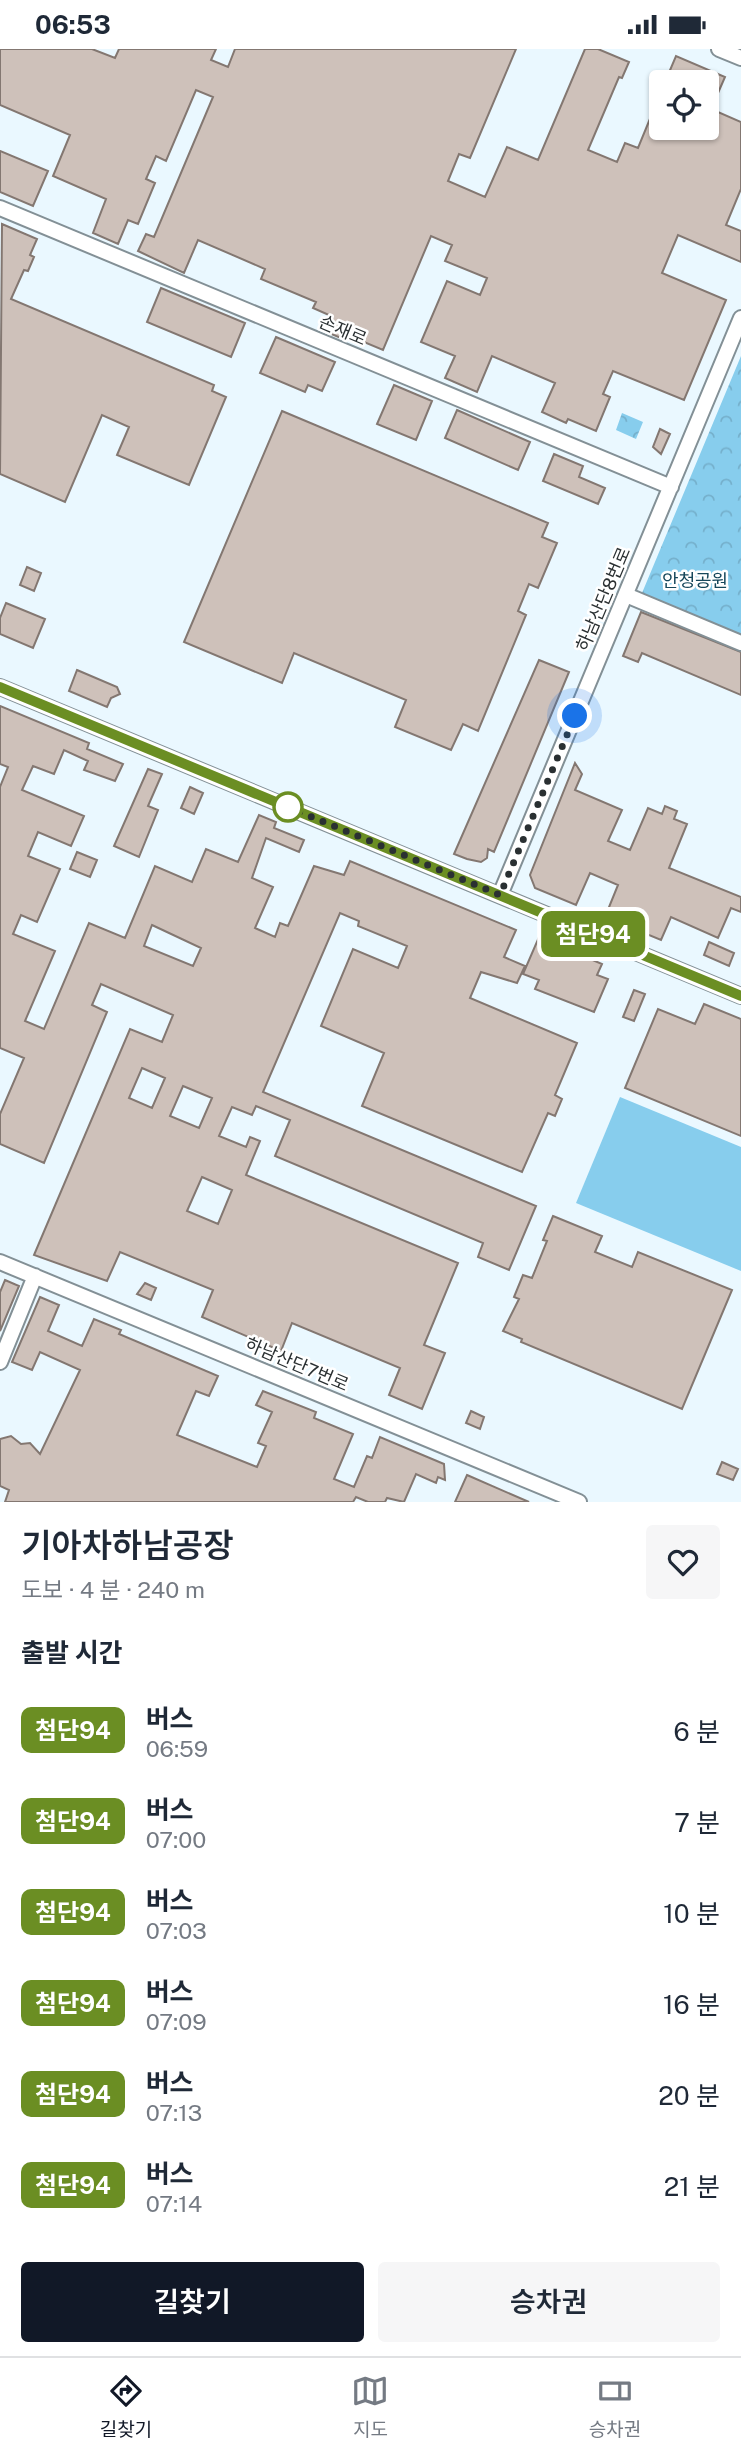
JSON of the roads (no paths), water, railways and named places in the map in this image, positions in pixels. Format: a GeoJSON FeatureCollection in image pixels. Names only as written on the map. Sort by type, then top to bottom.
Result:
{"type":"FeatureCollection","features":[{"type":"Feature","properties":{"kind":"street"},"geometry":{"type":"LineString","coordinates":[[719,49],[741,58]]}},
{"type":"Feature","properties":{"kind":"street","name":"손재로"},"geometry":{"type":"LineString","coordinates":[[0,208],[671,487]]}},
{"type":"Feature","properties":{"kind":"street","name":"하남산단8번로"},"geometry":{"type":"LineString","coordinates":[[500,895],[741,318]]}},
{"type":"Feature","properties":{"kind":"street"},"geometry":{"type":"LineString","coordinates":[[626,596],[741,643]]}},
{"type":"Feature","properties":{"kind":"street"},"geometry":{"type":"LineString","coordinates":[[0,687],[741,996]]}},
{"type":"Feature","properties":{"kind":"street","name":"하남산단7번로"},"geometry":{"type":"LineString","coordinates":[[0,1262],[579,1502]]}},
{"type":"Feature","properties":{"kind":"street"},"geometry":{"type":"LineString","coordinates":[[0,1362],[35,1276]]}},
{"type":"Feature","properties":{"kind":"park label","name":"안청공원"},"geometry":{"type":"Point","coordinates":[695,580]}}]}
